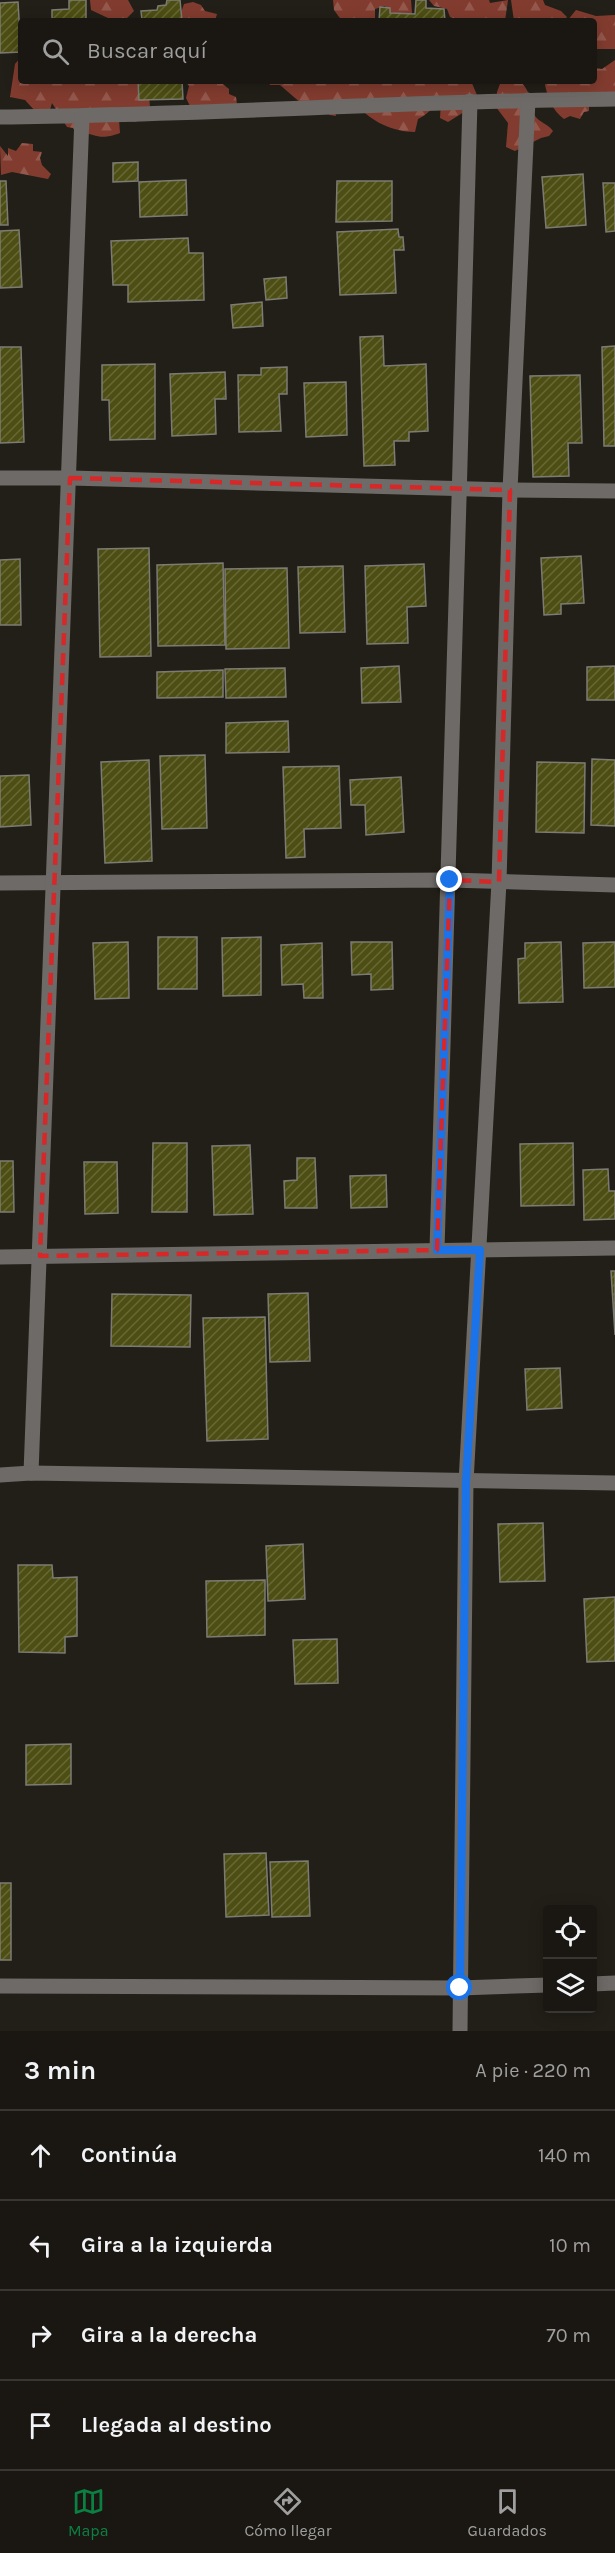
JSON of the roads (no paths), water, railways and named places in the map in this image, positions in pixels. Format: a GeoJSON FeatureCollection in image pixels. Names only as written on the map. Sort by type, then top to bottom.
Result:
{"type":"FeatureCollection","features":[{"type":"Feature","properties":{"kind":"street"},"geometry":{"type":"LineString","coordinates":[[0,117],[470,101],[615,99]]}},
{"type":"Feature","properties":{"kind":"street"},"geometry":{"type":"LineString","coordinates":[[460,2031],[466,1482],[499,882],[510,490],[528,100]]}},
{"type":"Feature","properties":{"kind":"street"},"geometry":{"type":"LineString","coordinates":[[437,1250],[450,880],[452,707],[470,101]]}},
{"type":"Feature","properties":{"kind":"street"},"geometry":{"type":"LineString","coordinates":[[32,1473],[82,116]]}},
{"type":"Feature","properties":{"kind":"street"},"geometry":{"type":"LineString","coordinates":[[0,478],[615,491]]}},
{"type":"Feature","properties":{"kind":"street"},"geometry":{"type":"LineString","coordinates":[[0,883],[450,880],[615,885]]}},
{"type":"Feature","properties":{"kind":"street"},"geometry":{"type":"LineString","coordinates":[[0,1257],[615,1248]]}},
{"type":"Feature","properties":{"kind":"street"},"geometry":{"type":"LineString","coordinates":[[0,1475],[32,1473],[615,1483]]}},
{"type":"Feature","properties":{"kind":"street"},"geometry":{"type":"LineString","coordinates":[[597,1984],[615,1983]]}},
{"type":"Feature","properties":{"kind":"street"},"geometry":{"type":"LineString","coordinates":[[0,1986],[460,1988],[543,1985]]}}]}
